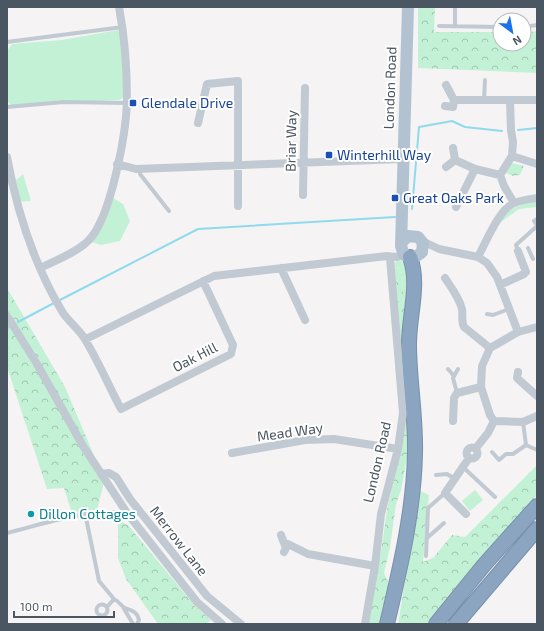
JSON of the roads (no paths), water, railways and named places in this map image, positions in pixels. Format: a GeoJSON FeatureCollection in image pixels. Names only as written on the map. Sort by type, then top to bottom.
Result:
{"type":"FeatureCollection","features":[{"type":"Feature","properties":{"kind":"highway"},"geometry":{"type":"LineString","coordinates":[[387,624],[404,544],[415,455],[414,403],[409,345],[415,277],[410,247]]}},
{"type":"Feature","properties":{"kind":"highway"},"geometry":{"type":"LineString","coordinates":[[436,624],[484,565],[537,506]]}},
{"type":"Feature","properties":{"kind":"highway"},"geometry":{"type":"LineString","coordinates":[[456,624],[537,529]]}},
{"type":"Feature","properties":{"kind":"main road","name":"London Road"},"geometry":{"type":"LineString","coordinates":[[408,7],[401,218],[410,247]]}},
{"type":"Feature","properties":{"kind":"street"},"geometry":{"type":"LineString","coordinates":[[40,268],[88,241],[102,222],[110,196],[118,164],[126,103],[122,27],[119,7]]}},
{"type":"Feature","properties":{"kind":"street"},"geometry":{"type":"LineString","coordinates":[[198,123],[207,84],[238,81],[238,206]]}},
{"type":"Feature","properties":{"kind":"street"},"geometry":{"type":"LineString","coordinates":[[445,106],[453,107],[454,100],[446,85]]}},
{"type":"Feature","properties":{"kind":"street","name":"Briar Way"},"geometry":{"type":"LineString","coordinates":[[303,195],[305,88]]}},
{"type":"Feature","properties":{"kind":"street"},"geometry":{"type":"LineString","coordinates":[[454,100],[537,100]]}},
{"type":"Feature","properties":{"kind":"street"},"geometry":{"type":"LineString","coordinates":[[500,174],[512,156],[514,142],[511,130],[510,101]]}},
{"type":"Feature","properties":{"kind":"street"},"geometry":{"type":"LineString","coordinates":[[453,148],[455,160]]}},
{"type":"Feature","properties":{"kind":"street"},"geometry":{"type":"LineString","coordinates":[[512,156],[537,164]]}},
{"type":"Feature","properties":{"kind":"street"},"geometry":{"type":"LineString","coordinates":[[7,157],[14,194],[24,232],[40,268],[64,314],[86,340],[214,276],[389,257],[410,247],[439,249],[478,257],[489,266],[500,284],[518,332]]}},
{"type":"Feature","properties":{"kind":"street"},"geometry":{"type":"LineString","coordinates":[[118,164],[140,169],[402,159]]}},
{"type":"Feature","properties":{"kind":"street"},"geometry":{"type":"LineString","coordinates":[[455,160],[475,169],[500,174]]}},
{"type":"Feature","properties":{"kind":"street"},"geometry":{"type":"LineString","coordinates":[[446,167],[455,160]]}},
{"type":"Feature","properties":{"kind":"street"},"geometry":{"type":"LineString","coordinates":[[456,207],[475,169]]}},
{"type":"Feature","properties":{"kind":"street"},"geometry":{"type":"LineString","coordinates":[[500,174],[504,186],[514,203]]}},
{"type":"Feature","properties":{"kind":"street"},"geometry":{"type":"LineString","coordinates":[[478,257],[498,221],[509,206],[514,203],[537,198]]}},
{"type":"Feature","properties":{"kind":"street"},"geometry":{"type":"LineString","coordinates":[[410,247],[439,249]]}},
{"type":"Feature","properties":{"kind":"street"},"geometry":{"type":"LineString","coordinates":[[500,284],[524,274],[526,268],[520,254]]}},
{"type":"Feature","properties":{"kind":"street","name":"London Road"},"geometry":{"type":"LineString","coordinates":[[365,624],[375,566],[381,514],[398,449],[403,413],[389,257]]}},
{"type":"Feature","properties":{"kind":"street"},"geometry":{"type":"LineString","coordinates":[[281,268],[305,320]]}},
{"type":"Feature","properties":{"kind":"street"},"geometry":{"type":"LineString","coordinates":[[445,278],[454,291],[462,309],[462,323],[464,327],[490,348]]}},
{"type":"Feature","properties":{"kind":"street","name":"Oak Hill"},"geometry":{"type":"LineString","coordinates":[[86,340],[121,409],[231,354],[233,345],[203,281]]}},
{"type":"Feature","properties":{"kind":"street","name":"Merrow Lane"},"geometry":{"type":"LineString","coordinates":[[7,316],[37,364],[83,446],[127,513],[197,602],[222,624]]}},
{"type":"Feature","properties":{"kind":"street"},"geometry":{"type":"LineString","coordinates":[[494,421],[490,415],[482,387],[482,366],[490,348],[518,332],[537,327]]}},
{"type":"Feature","properties":{"kind":"street"},"geometry":{"type":"LineString","coordinates":[[518,372],[517,378],[537,396]]}},
{"type":"Feature","properties":{"kind":"street"},"geometry":{"type":"LineString","coordinates":[[453,421],[454,398],[457,393],[482,387]]}},
{"type":"Feature","properties":{"kind":"street"},"geometry":{"type":"LineString","coordinates":[[494,421],[523,422],[537,416]]}},
{"type":"Feature","properties":{"kind":"street"},"geometry":{"type":"LineString","coordinates":[[466,514],[445,492],[469,458],[467,455],[467,450],[470,447],[476,448],[488,433],[494,421]]}},
{"type":"Feature","properties":{"kind":"street","name":"Mead Way"},"geometry":{"type":"LineString","coordinates":[[232,454],[305,440],[334,439],[398,449]]}},
{"type":"Feature","properties":{"kind":"street","name":"Merrow Lane"},"geometry":{"type":"LineString","coordinates":[[101,474],[109,473],[116,477],[130,499],[207,596],[241,624]]}},
{"type":"Feature","properties":{"kind":"street"},"geometry":{"type":"LineString","coordinates":[[284,552],[286,548],[283,539],[308,554],[375,566]]}},
{"type":"Feature","properties":{"kind":"lane"},"geometry":{"type":"LineString","coordinates":[[455,8],[455,26]]}},
{"type":"Feature","properties":{"kind":"lane"},"geometry":{"type":"LineString","coordinates":[[439,26],[492,27]]}},
{"type":"Feature","properties":{"kind":"lane"},"geometry":{"type":"LineString","coordinates":[[7,42],[122,27]]}},
{"type":"Feature","properties":{"kind":"lane"},"geometry":{"type":"LineString","coordinates":[[484,100],[485,80]]}},
{"type":"Feature","properties":{"kind":"lane"},"geometry":{"type":"LineString","coordinates":[[7,107],[64,102],[126,103]]}},
{"type":"Feature","properties":{"kind":"lane"},"geometry":{"type":"LineString","coordinates":[[140,169],[140,174],[169,211]]}},
{"type":"Feature","properties":{"kind":"lane"},"geometry":{"type":"LineString","coordinates":[[530,254],[520,254],[516,245],[537,226],[534,221],[537,219]]}},
{"type":"Feature","properties":{"kind":"lane"},"geometry":{"type":"LineString","coordinates":[[528,248],[533,260]]}},
{"type":"Feature","properties":{"kind":"lane"},"geometry":{"type":"LineString","coordinates":[[487,314],[493,315],[509,308]]}},
{"type":"Feature","properties":{"kind":"lane"},"geometry":{"type":"LineString","coordinates":[[448,369],[454,376]]}},
{"type":"Feature","properties":{"kind":"lane"},"geometry":{"type":"LineString","coordinates":[[457,393],[453,378],[458,369]]}},
{"type":"Feature","properties":{"kind":"lane"},"geometry":{"type":"LineString","coordinates":[[523,422],[526,445]]}},
{"type":"Feature","properties":{"kind":"lane"},"geometry":{"type":"LineString","coordinates":[[526,445],[537,450]]}},
{"type":"Feature","properties":{"kind":"lane"},"geometry":{"type":"LineString","coordinates":[[492,452],[499,460],[506,454],[513,454],[526,445]]}},
{"type":"Feature","properties":{"kind":"lane"},"geometry":{"type":"LineString","coordinates":[[463,467],[495,497]]}},
{"type":"Feature","properties":{"kind":"lane"},"geometry":{"type":"LineString","coordinates":[[436,475],[447,474],[455,479]]}},
{"type":"Feature","properties":{"kind":"lane"},"geometry":{"type":"LineString","coordinates":[[426,556],[428,508],[445,492]]}},
{"type":"Feature","properties":{"kind":"lane"},"geometry":{"type":"LineString","coordinates":[[7,534],[85,513],[105,511],[127,513]]}},
{"type":"Feature","properties":{"kind":"lane"},"geometry":{"type":"LineString","coordinates":[[85,513],[100,581],[114,599],[123,607],[133,624]]}},
{"type":"Feature","properties":{"kind":"lane"},"geometry":{"type":"LineString","coordinates":[[426,538],[444,523]]}},
{"type":"Feature","properties":{"kind":"lane"},"geometry":{"type":"LineString","coordinates":[[107,607],[114,599]]}},
{"type":"Feature","properties":{"kind":"lane"},"geometry":{"type":"LineString","coordinates":[[123,607],[132,609],[138,615],[139,620],[137,624]]}},
{"type":"Feature","properties":{"kind":"waterway"},"geometry":{"type":"LineString","coordinates":[[412,209],[419,127],[452,121],[465,127],[502,131]]}},
{"type":"Feature","properties":{"kind":"waterway"},"geometry":{"type":"LineString","coordinates":[[518,130],[537,128]]}},
{"type":"Feature","properties":{"kind":"waterway"},"geometry":{"type":"LineString","coordinates":[[58,301],[198,229],[395,217]]}},
{"type":"Feature","properties":{"kind":"waterway"},"geometry":{"type":"LineString","coordinates":[[18,322],[54,303]]}},
{"type":"Feature","properties":{"kind":"place","name":"Glendale Drive"},"geometry":{"type":"Point","coordinates":[133,103]}},
{"type":"Feature","properties":{"kind":"place","name":"Winterhill Way"},"geometry":{"type":"Point","coordinates":[329,155]}},
{"type":"Feature","properties":{"kind":"place","name":"Great Oaks Park"},"geometry":{"type":"Point","coordinates":[395,198]}},
{"type":"Feature","properties":{"kind":"place","name":"Dillon Cottages"},"geometry":{"type":"Point","coordinates":[31,514]}}]}
